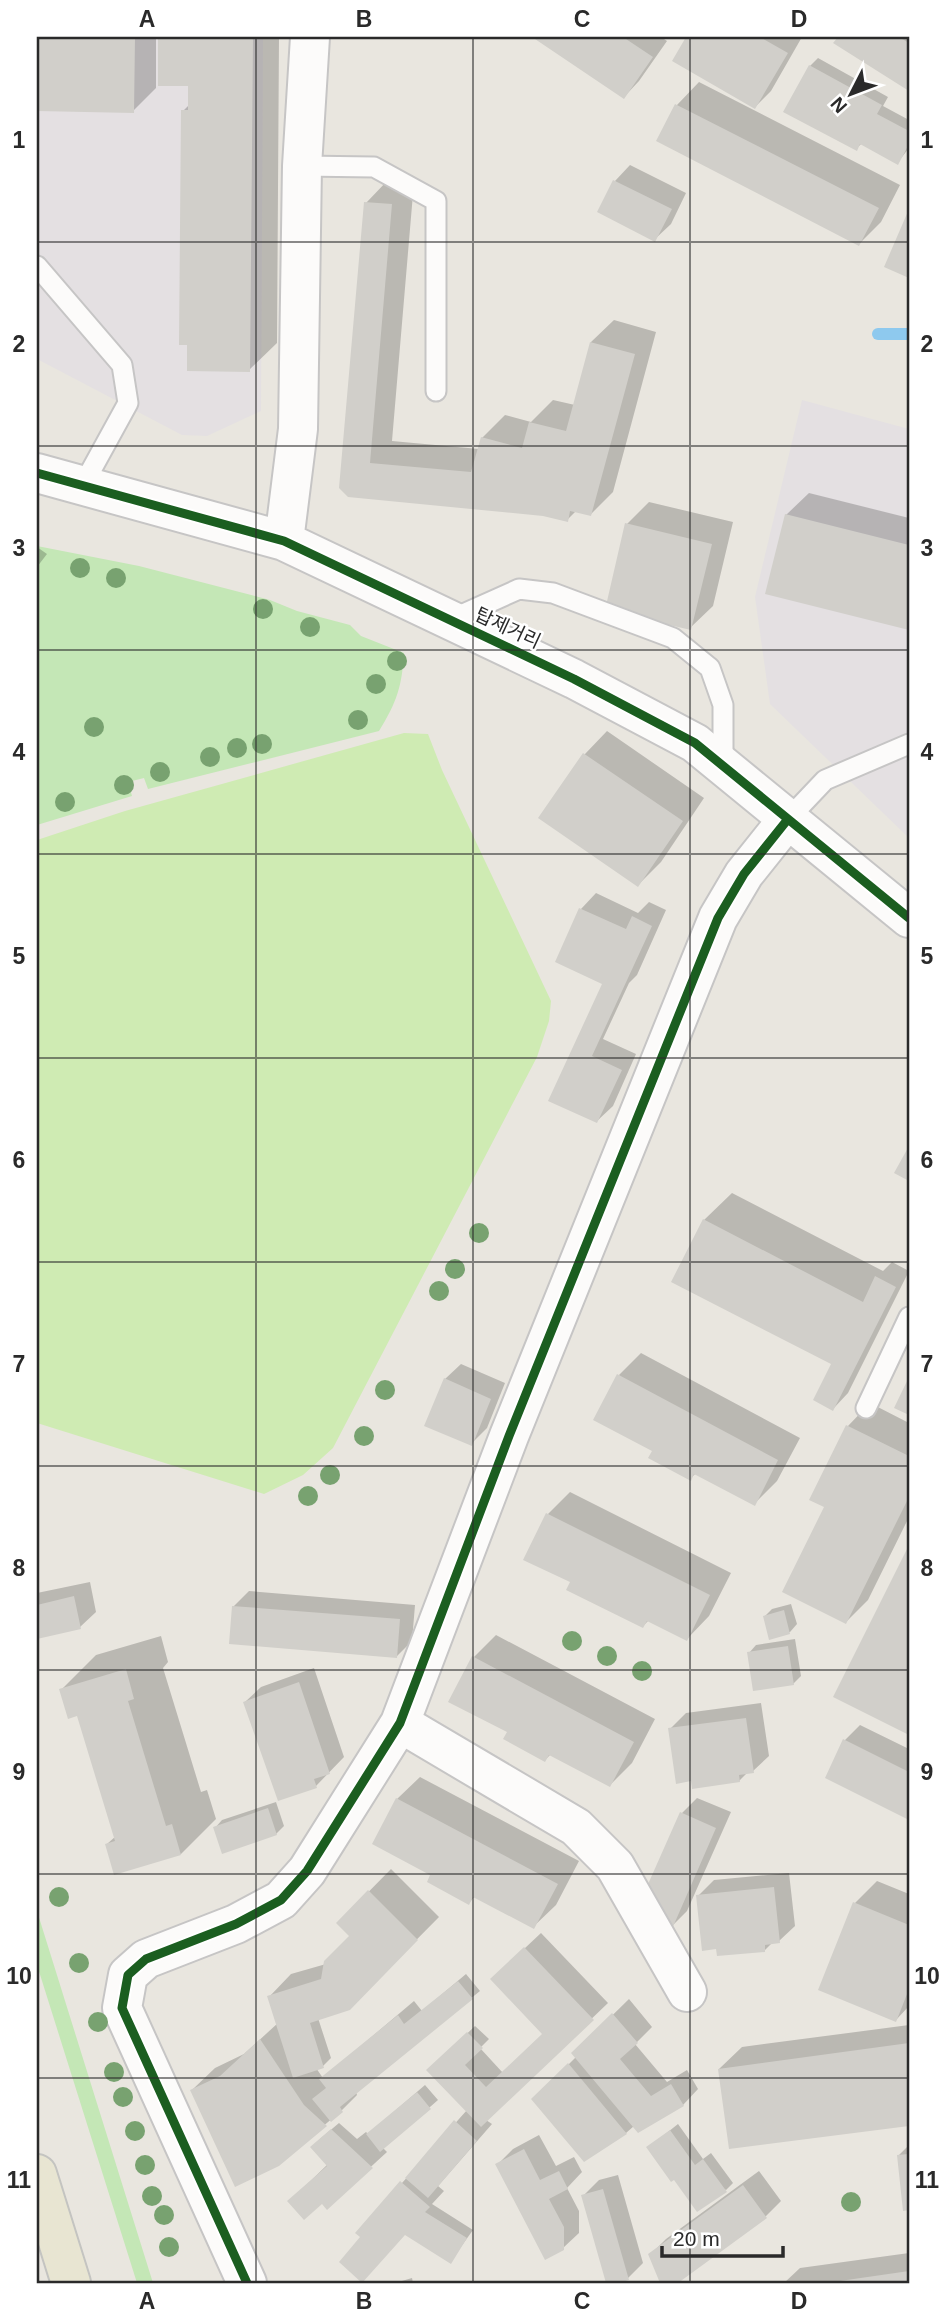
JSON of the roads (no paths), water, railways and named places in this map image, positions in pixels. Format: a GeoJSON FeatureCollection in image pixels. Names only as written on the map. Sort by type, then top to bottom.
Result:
{"type":"FeatureCollection","features":[{"type":"Feature","properties":{"kind":"main road"},"geometry":{"type":"LineString","coordinates":[[37,2174],[71,2283]]}},
{"type":"Feature","properties":{"kind":"street"},"geometry":{"type":"LineString","coordinates":[[284,541],[298,429],[302,166],[310,37]]}},
{"type":"Feature","properties":{"kind":"street","name":"탑제거리"},"geometry":{"type":"LineString","coordinates":[[37,473],[284,541],[574,678],[695,743],[909,918]]}},
{"type":"Feature","properties":{"kind":"street"},"geometry":{"type":"LineString","coordinates":[[247,2283],[122,2008],[128,1975],[146,1959],[236,1924],[281,1900],[307,1871],[400,1723],[519,1410],[718,918],[744,874],[788,818]]}},
{"type":"Feature","properties":{"kind":"street"},"geometry":{"type":"LineString","coordinates":[[400,1723],[576,1827],[615,1866],[687,1992]]}},
{"type":"Feature","properties":{"kind":"lane"},"geometry":{"type":"LineString","coordinates":[[302,166],[374,167],[436,201],[436,391]]}},
{"type":"Feature","properties":{"kind":"lane"},"geometry":{"type":"LineString","coordinates":[[37,266],[122,365],[128,403],[83,485]]}},
{"type":"Feature","properties":{"kind":"lane"},"geometry":{"type":"LineString","coordinates":[[450,620],[519,589],[553,593],[673,638],[710,668],[723,705],[723,766]]}},
{"type":"Feature","properties":{"kind":"lane"},"geometry":{"type":"LineString","coordinates":[[788,818],[825,780],[909,744]]}},
{"type":"Feature","properties":{"kind":"lane"},"geometry":{"type":"LineString","coordinates":[[866,1408],[909,1317]]}},
{"type":"Feature","properties":{"kind":"waterway"},"geometry":{"type":"LineString","coordinates":[[878,334],[909,334]]}}]}
